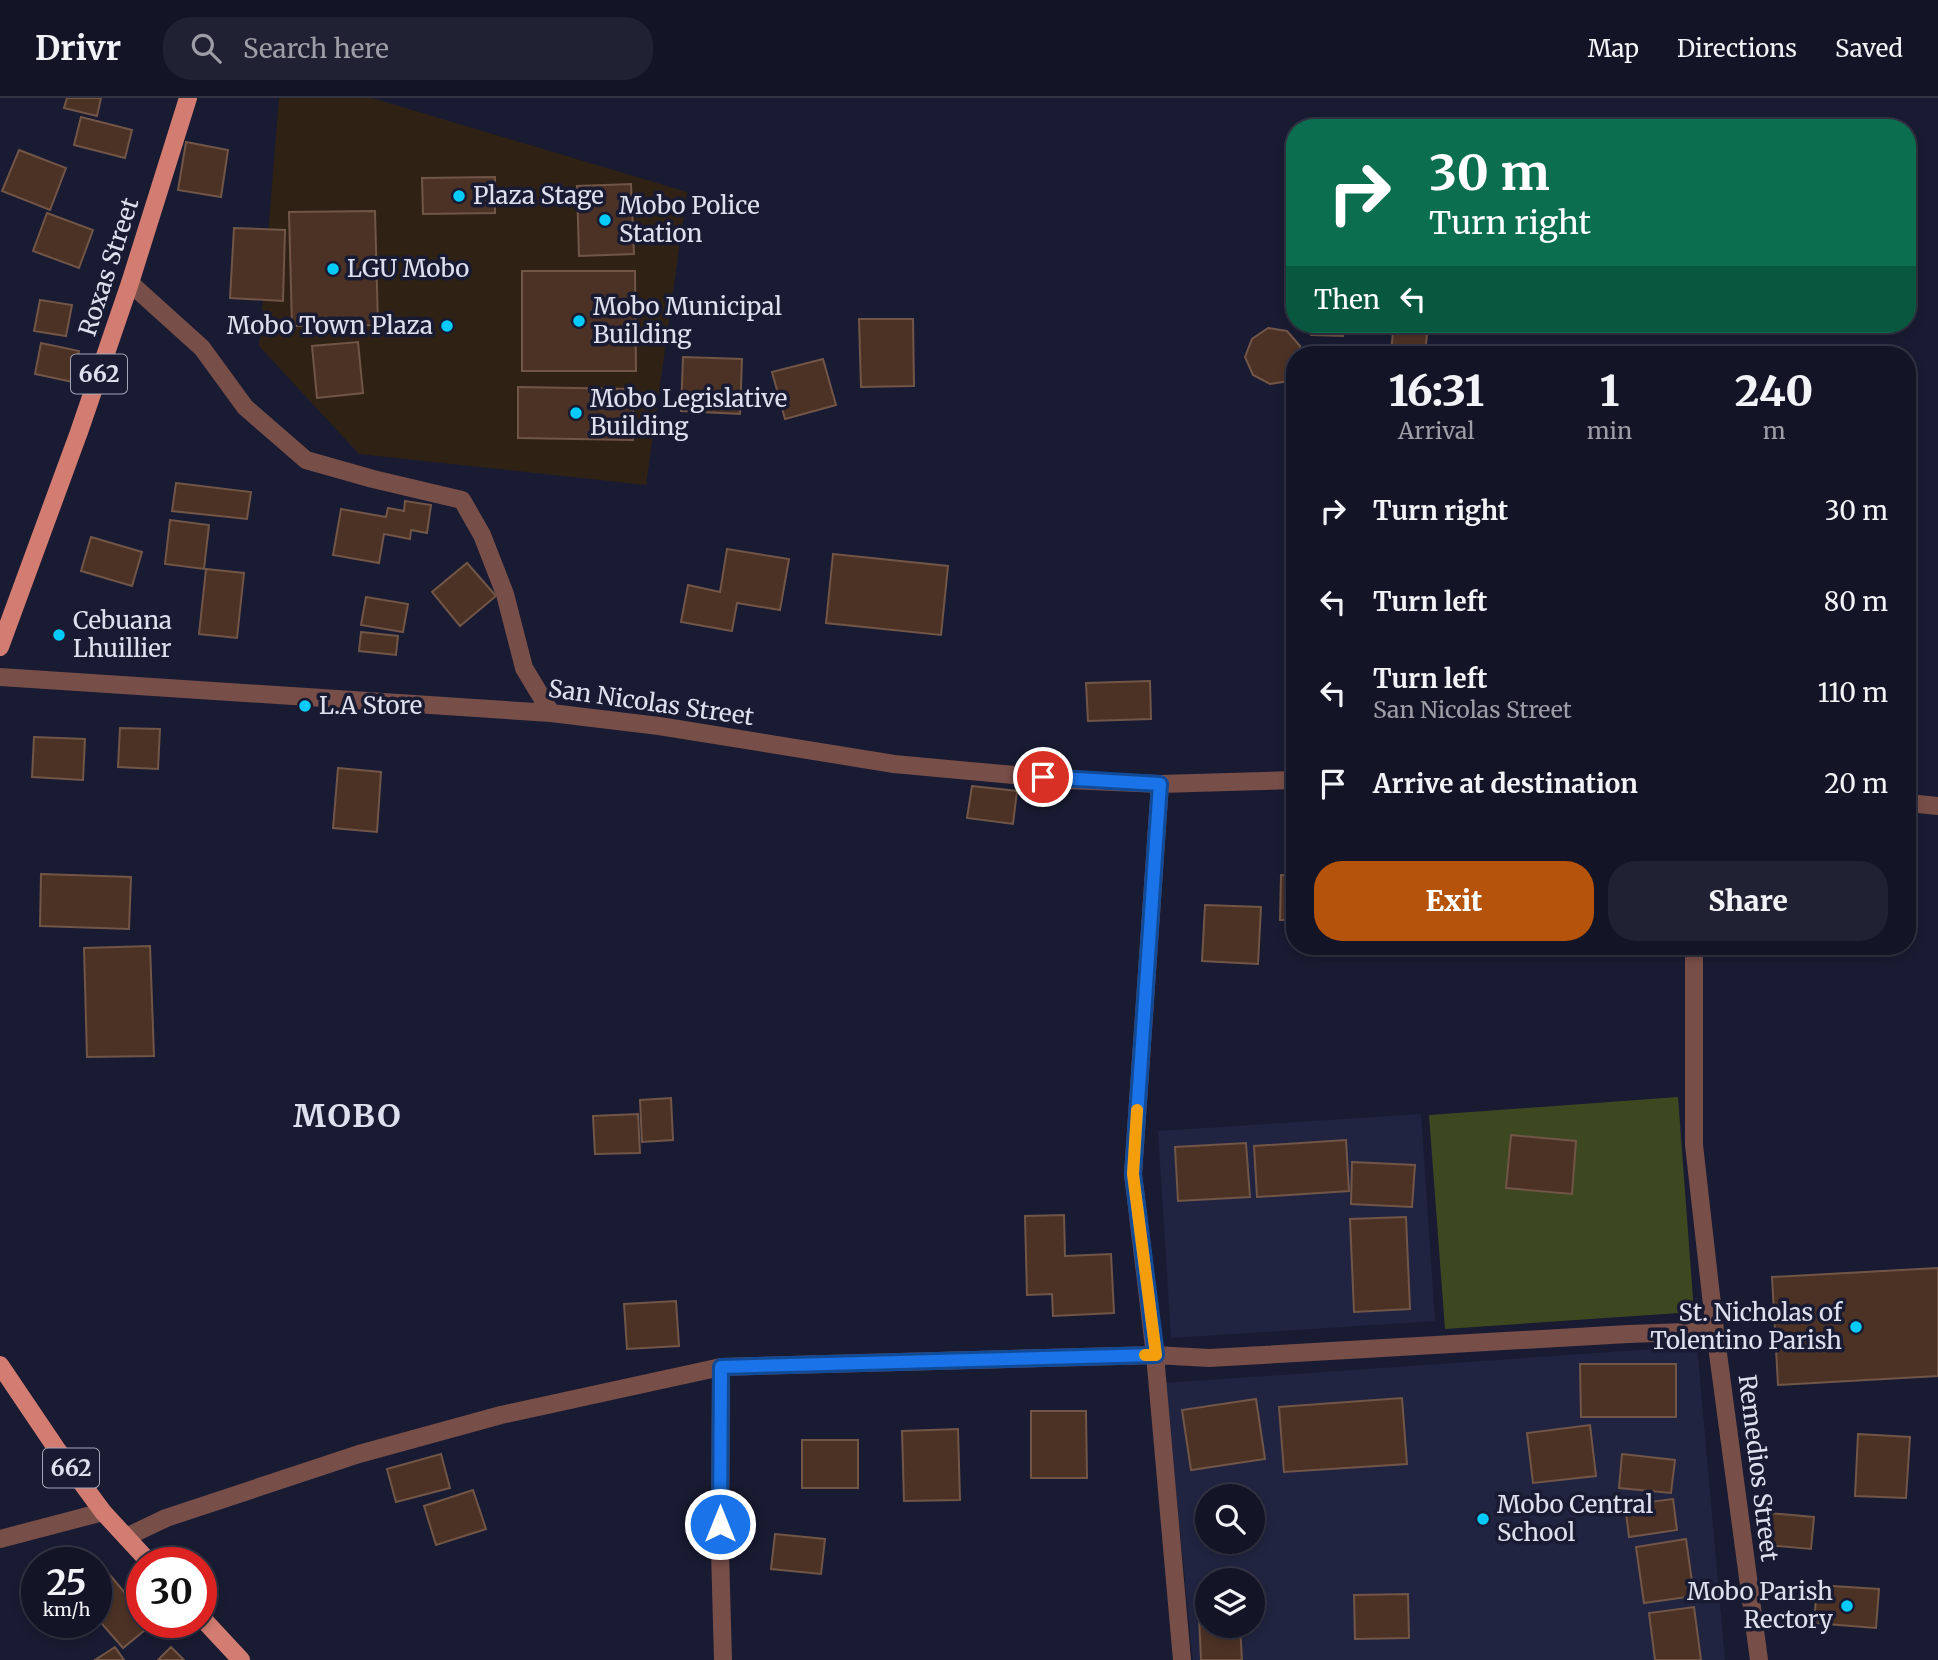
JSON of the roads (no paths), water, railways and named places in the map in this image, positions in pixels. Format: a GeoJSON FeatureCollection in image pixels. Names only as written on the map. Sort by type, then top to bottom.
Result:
{"type":"FeatureCollection","features":[{"type":"Feature","properties":{"kind":"main road","name":"Roxas Street"},"geometry":{"type":"LineString","coordinates":[[0,647],[130,283],[188,98]]}},
{"type":"Feature","properties":{"kind":"main road","name":"662"},"geometry":{"type":"LineString","coordinates":[[0,1366],[103,1512],[135,1547]]}},
{"type":"Feature","properties":{"kind":"main road"},"geometry":{"type":"LineString","coordinates":[[217,1634],[241,1660]]}},
{"type":"Feature","properties":{"kind":"street"},"geometry":{"type":"LineString","coordinates":[[130,283],[202,348],[245,407],[306,460],[462,500],[482,535],[505,594],[524,668],[551,713]]}},
{"type":"Feature","properties":{"kind":"street","name":"San Nicolas Street"},"geometry":{"type":"LineString","coordinates":[[0,677],[551,713],[659,726],[894,764],[1068,780],[1160,784],[1286,780]]}},
{"type":"Feature","properties":{"kind":"street"},"geometry":{"type":"LineString","coordinates":[[1160,784],[1133,1174],[1156,1355],[1182,1660]]}},
{"type":"Feature","properties":{"kind":"street"},"geometry":{"type":"LineString","coordinates":[[1916,804],[1938,806]]}},
{"type":"Feature","properties":{"kind":"street","name":"Remedios Street"},"geometry":{"type":"LineString","coordinates":[[1694,955],[1694,1145],[1715,1331],[1759,1660]]}},
{"type":"Feature","properties":{"kind":"street"},"geometry":{"type":"LineString","coordinates":[[126,1537],[166,1518],[359,1454],[501,1415],[721,1367],[1156,1355],[1209,1358],[1715,1331]]}},
{"type":"Feature","properties":{"kind":"street"},"geometry":{"type":"LineString","coordinates":[[721,1367],[720,1551],[723,1660]]}},
{"type":"Feature","properties":{"kind":"street"},"geometry":{"type":"LineString","coordinates":[[0,1539],[103,1512]]}},
{"type":"Feature","properties":{"kind":"place","name":"Plaza Stage"},"geometry":{"type":"Point","coordinates":[459,196]}},
{"type":"Feature","properties":{"kind":"place","name":"Mobo Police Station"},"geometry":{"type":"Point","coordinates":[605,220]}},
{"type":"Feature","properties":{"kind":"place","name":"LGU Mobo"},"geometry":{"type":"Point","coordinates":[333,269]}},
{"type":"Feature","properties":{"kind":"place","name":"Mobo Municipal Building"},"geometry":{"type":"Point","coordinates":[579,321]}},
{"type":"Feature","properties":{"kind":"place","name":"Mobo Town Plaza"},"geometry":{"type":"Point","coordinates":[447,326]}},
{"type":"Feature","properties":{"kind":"place","name":"Mobo Legislative Building"},"geometry":{"type":"Point","coordinates":[576,413]}},
{"type":"Feature","properties":{"kind":"place","name":"Cebuana Lhuillier"},"geometry":{"type":"Point","coordinates":[59,635]}},
{"type":"Feature","properties":{"kind":"place","name":"L.A Store"},"geometry":{"type":"Point","coordinates":[305,706]}},
{"type":"Feature","properties":{"kind":"place","name":"St. Nicholas of Tolentino Parish"},"geometry":{"type":"Point","coordinates":[1856,1327]}},
{"type":"Feature","properties":{"kind":"place","name":"Mobo Central School"},"geometry":{"type":"Point","coordinates":[1483,1519]}},
{"type":"Feature","properties":{"kind":"place","name":"Mobo Parish Rectory"},"geometry":{"type":"Point","coordinates":[1847,1606]}},
{"type":"Feature","properties":{"kind":"district","name":"MOBO"},"geometry":{"type":"Point","coordinates":[348,1116]}}]}
